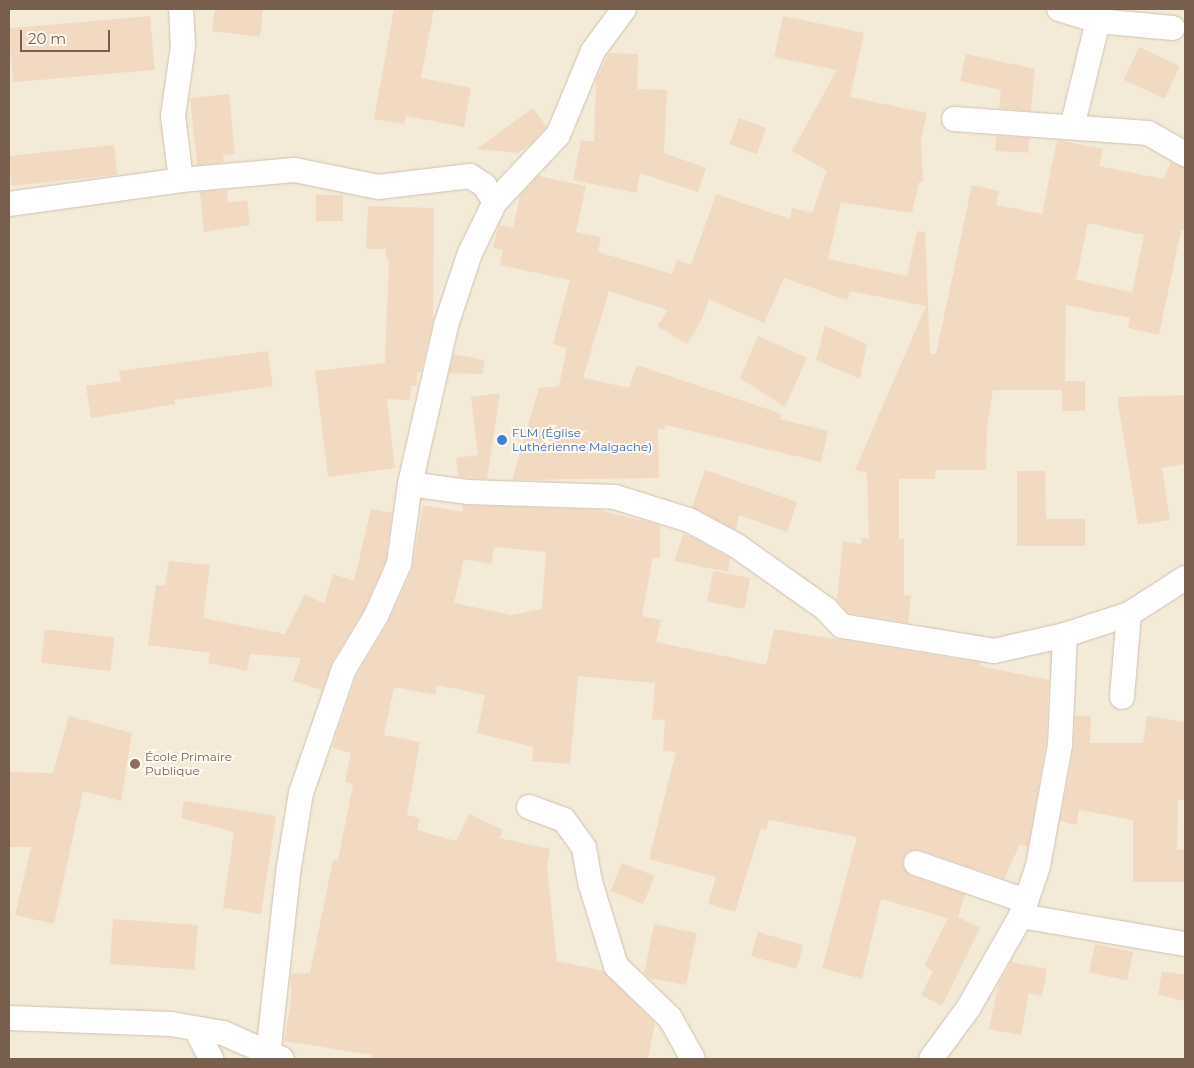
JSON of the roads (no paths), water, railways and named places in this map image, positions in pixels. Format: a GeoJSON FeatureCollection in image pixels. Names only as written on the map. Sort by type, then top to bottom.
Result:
{"type":"FeatureCollection","features":[{"type":"Feature","properties":{"kind":"street"},"geometry":{"type":"LineString","coordinates":[[181,9],[183,46],[173,116],[181,180]]}},
{"type":"Feature","properties":{"kind":"street"},"geometry":{"type":"LineString","coordinates":[[9,1018],[171,1024],[223,1033],[275,1057],[288,873],[301,793],[344,669],[376,616],[399,564],[410,484],[446,325],[470,253],[495,202],[558,135],[593,51],[624,9]]}},
{"type":"Feature","properties":{"kind":"street"},"geometry":{"type":"LineString","coordinates":[[1059,9],[1098,21],[1173,28]]}},
{"type":"Feature","properties":{"kind":"street"},"geometry":{"type":"LineString","coordinates":[[1072,128],[1098,21]]}},
{"type":"Feature","properties":{"kind":"street"},"geometry":{"type":"LineString","coordinates":[[954,119],[1148,133],[1185,154]]}},
{"type":"Feature","properties":{"kind":"street"},"geometry":{"type":"LineString","coordinates":[[9,204],[181,180],[295,170],[378,187],[470,176],[484,185],[495,202]]}},
{"type":"Feature","properties":{"kind":"street"},"geometry":{"type":"LineString","coordinates":[[410,484],[468,492],[615,496],[689,520],[737,546],[826,609],[842,626],[994,651],[1065,635],[1129,614],[1185,578]]}},
{"type":"Feature","properties":{"kind":"street"},"geometry":{"type":"LineString","coordinates":[[1122,697],[1129,614]]}},
{"type":"Feature","properties":{"kind":"street"},"geometry":{"type":"LineString","coordinates":[[931,1059],[969,1006],[1024,909],[1038,866],[1060,745],[1065,635]]}},
{"type":"Feature","properties":{"kind":"street"},"geometry":{"type":"LineString","coordinates":[[529,807],[564,820],[584,848],[590,882],[616,966],[670,1018],[693,1059]]}},
{"type":"Feature","properties":{"kind":"street"},"geometry":{"type":"LineString","coordinates":[[916,863],[1024,909],[1185,944]]}},
{"type":"Feature","properties":{"kind":"street"},"geometry":{"type":"LineString","coordinates":[[196,1029],[211,1059]]}},
{"type":"Feature","properties":{"kind":"place","name":"FLM (Église Luthérienne Malgache)"},"geometry":{"type":"Point","coordinates":[502,440]}},
{"type":"Feature","properties":{"kind":"place","name":"École Primaire Publique"},"geometry":{"type":"Point","coordinates":[135,764]}}]}
